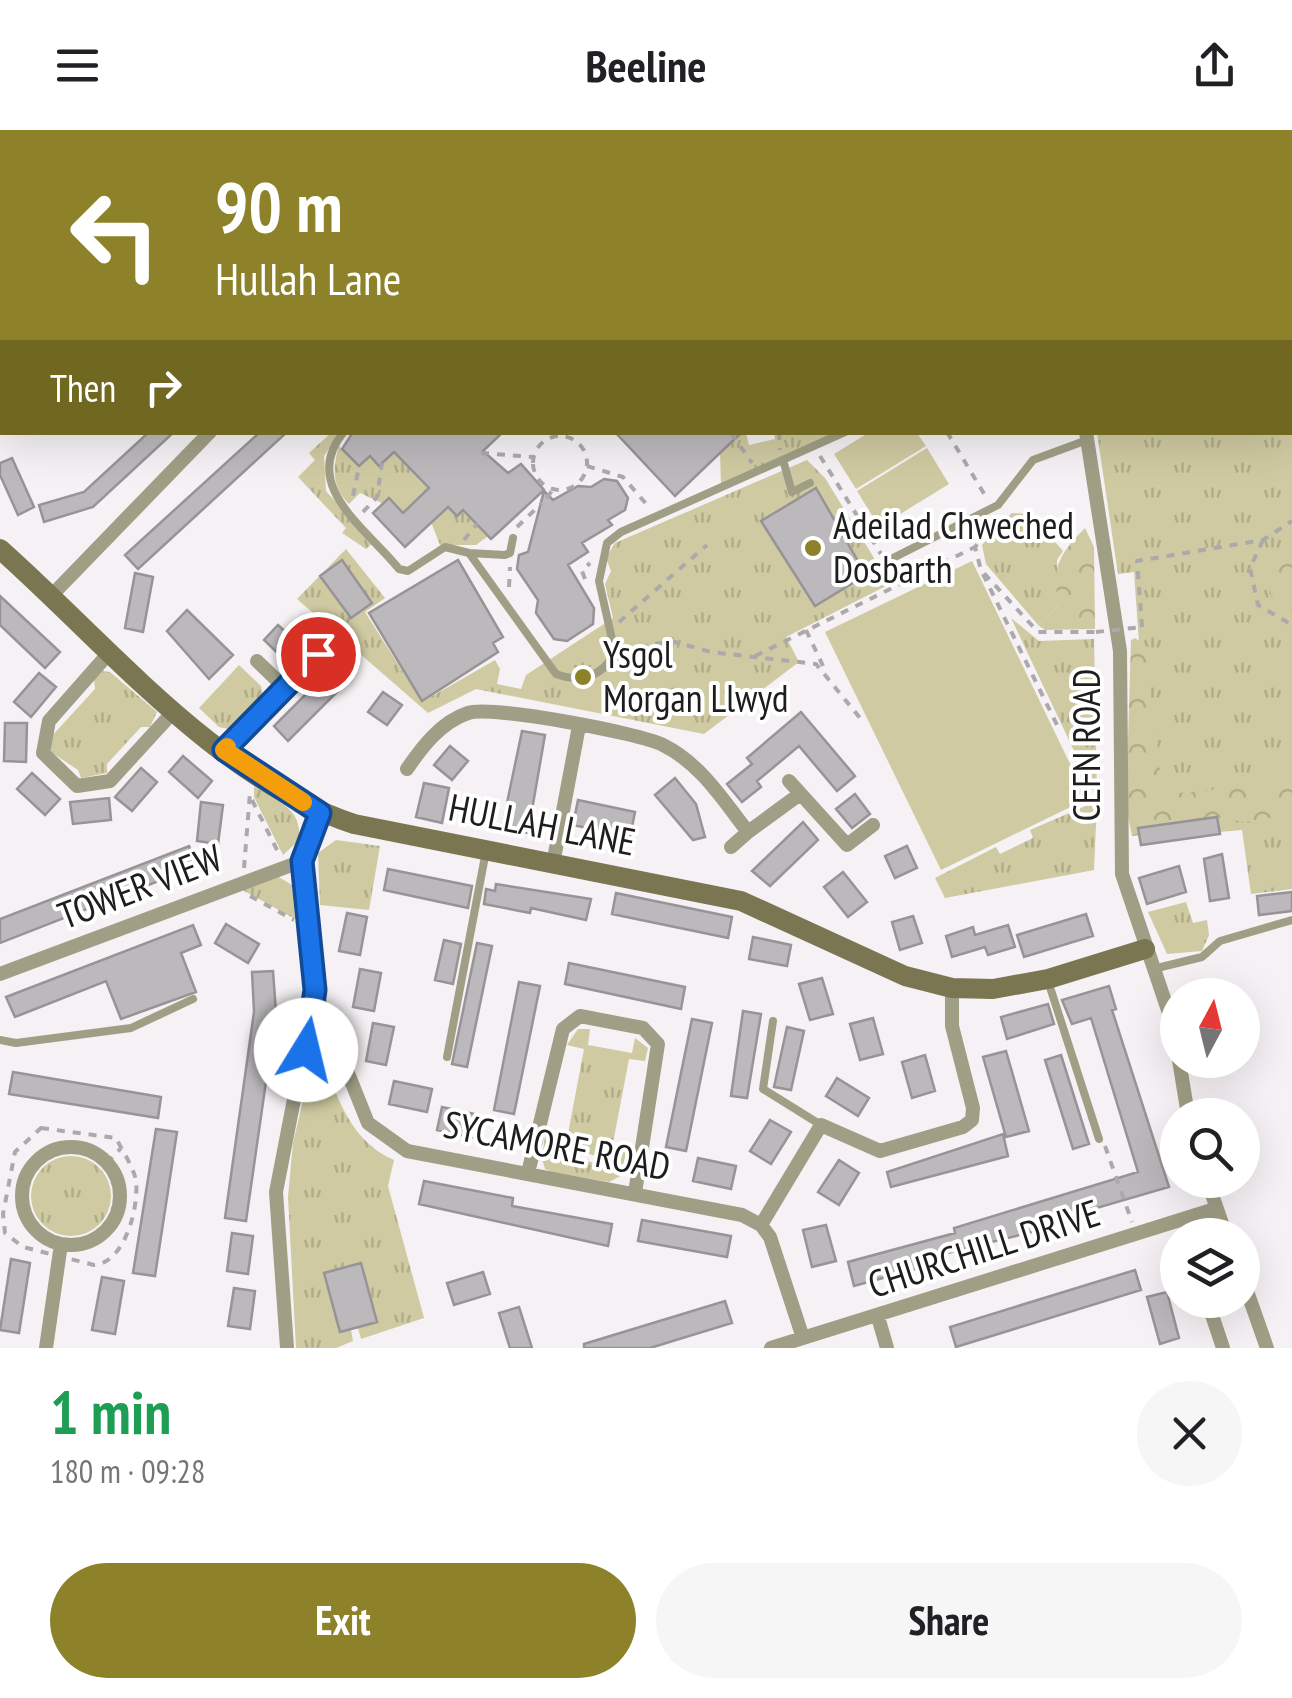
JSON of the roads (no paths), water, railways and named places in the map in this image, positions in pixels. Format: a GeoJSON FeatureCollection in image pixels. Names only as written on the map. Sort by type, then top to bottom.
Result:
{"type":"FeatureCollection","features":[{"type":"Feature","properties":{"kind":"street"},"geometry":{"type":"LineString","coordinates":[[52,594],[207,435]]}},
{"type":"Feature","properties":{"kind":"street","name":"CEFN ROAD"},"geometry":{"type":"LineString","coordinates":[[1086,436],[1120,651],[1122,874],[1160,994]]}},
{"type":"Feature","properties":{"kind":"street","name":"HULLAH LANE"},"geometry":{"type":"LineString","coordinates":[[0,549],[52,594],[109,652],[224,750],[320,813],[354,824],[741,901],[905,976],[952,988],[993,989],[1149,958]]}},
{"type":"Feature","properties":{"kind":"street"},"geometry":{"type":"LineString","coordinates":[[109,652],[49,721],[42,752],[77,786],[110,781],[176,710]]}},
{"type":"Feature","properties":{"kind":"street"},"geometry":{"type":"LineString","coordinates":[[224,750],[318,654]]}},
{"type":"Feature","properties":{"kind":"street"},"geometry":{"type":"LineString","coordinates":[[256,661],[285,688]]}},
{"type":"Feature","properties":{"kind":"street"},"geometry":{"type":"LineString","coordinates":[[407,769],[413,746],[456,718],[488,709],[662,744],[701,772],[748,832]]}},
{"type":"Feature","properties":{"kind":"street"},"geometry":{"type":"LineString","coordinates":[[553,864],[579,726]]}},
{"type":"Feature","properties":{"kind":"street"},"geometry":{"type":"LineString","coordinates":[[789,781],[847,845],[873,825]]}},
{"type":"Feature","properties":{"kind":"street"},"geometry":{"type":"LineString","coordinates":[[730,847],[800,794]]}},
{"type":"Feature","properties":{"kind":"street"},"geometry":{"type":"LineString","coordinates":[[287,1348],[276,1192],[315,990],[302,861],[320,813]]}},
{"type":"Feature","properties":{"kind":"street","name":"TOWER VIEW"},"geometry":{"type":"LineString","coordinates":[[0,974],[302,861]]}},
{"type":"Feature","properties":{"kind":"street"},"geometry":{"type":"LineString","coordinates":[[803,1338],[778,1256],[761,1225],[821,1124],[880,1150],[963,1127],[972,1120],[973,1108],[952,1026],[952,988]]}},
{"type":"Feature","properties":{"kind":"street","name":"SYCAMORE ROAD"},"geometry":{"type":"LineString","coordinates":[[315,990],[368,1124],[386,1140],[406,1150],[635,1192],[742,1216],[761,1225]]}},
{"type":"Feature","properties":{"kind":"street"},"geometry":{"type":"LineString","coordinates":[[528,1172],[563,1029],[580,1016],[642,1028],[658,1044],[635,1192]]}},
{"type":"Feature","properties":{"kind":"street"},"geometry":{"type":"LineString","coordinates":[[76,1146],[108,1163],[120,1187],[115,1218],[92,1240],[60,1250],[25,1212],[24,1180],[32,1165],[60,1148],[76,1146]]}},
{"type":"Feature","properties":{"kind":"street"},"geometry":{"type":"LineString","coordinates":[[1212,1198],[1219,1218]]}},
{"type":"Feature","properties":{"kind":"street","name":"CHURCHILL DRIVE"},"geometry":{"type":"LineString","coordinates":[[1200,1218],[1215,1209]]}},
{"type":"Feature","properties":{"kind":"street","name":"CHURCHILL DRIVE"},"geometry":{"type":"LineString","coordinates":[[771,1348],[1136,1235],[1160,1232]]}},
{"type":"Feature","properties":{"kind":"street"},"geometry":{"type":"LineString","coordinates":[[46,1348],[60,1250]]}},
{"type":"Feature","properties":{"kind":"street"},"geometry":{"type":"LineString","coordinates":[[878,1317],[887,1348]]}},
{"type":"Feature","properties":{"kind":"street"},"geometry":{"type":"LineString","coordinates":[[1214,1318],[1223,1348]]}},
{"type":"Feature","properties":{"kind":"street"},"geometry":{"type":"LineString","coordinates":[[1256,1318],[1267,1348]]}},
{"type":"Feature","properties":{"kind":"lane"},"geometry":{"type":"LineString","coordinates":[[342,435],[333,446],[328,478],[332,494],[404,572],[438,549],[458,547],[469,553],[505,555],[512,542]]}},
{"type":"Feature","properties":{"kind":"lane"},"geometry":{"type":"LineString","coordinates":[[469,553],[556,674],[571,680],[588,678],[609,665],[615,654],[599,581],[600,557],[607,543],[621,532],[838,435]]}},
{"type":"Feature","properties":{"kind":"lane"},"geometry":{"type":"LineString","coordinates":[[889,560],[992,508],[1012,492],[1033,460],[1086,436]]}},
{"type":"Feature","properties":{"kind":"lane"},"geometry":{"type":"LineString","coordinates":[[783,460],[792,492],[810,484]]}},
{"type":"Feature","properties":{"kind":"lane"},"geometry":{"type":"LineString","coordinates":[[447,1058],[486,850]]}},
{"type":"Feature","properties":{"kind":"lane"},"geometry":{"type":"LineString","coordinates":[[1149,958],[1202,957],[1220,941],[1292,920]]}},
{"type":"Feature","properties":{"kind":"lane"},"geometry":{"type":"LineString","coordinates":[[1048,979],[1099,1139]]}},
{"type":"Feature","properties":{"kind":"lane"},"geometry":{"type":"LineString","coordinates":[[0,1040],[16,1043],[131,1028],[193,998]]}},
{"type":"Feature","properties":{"kind":"lane"},"geometry":{"type":"LineString","coordinates":[[772,1021],[763,1088],[821,1124]]}},
{"type":"Feature","properties":{"kind":"place","name":"Adeilad Chweched Dosbarth"},"geometry":{"type":"Point","coordinates":[813,548]}},
{"type":"Feature","properties":{"kind":"place","name":"Ysgol Morgan Llwyd"},"geometry":{"type":"Point","coordinates":[583,677]}}]}
